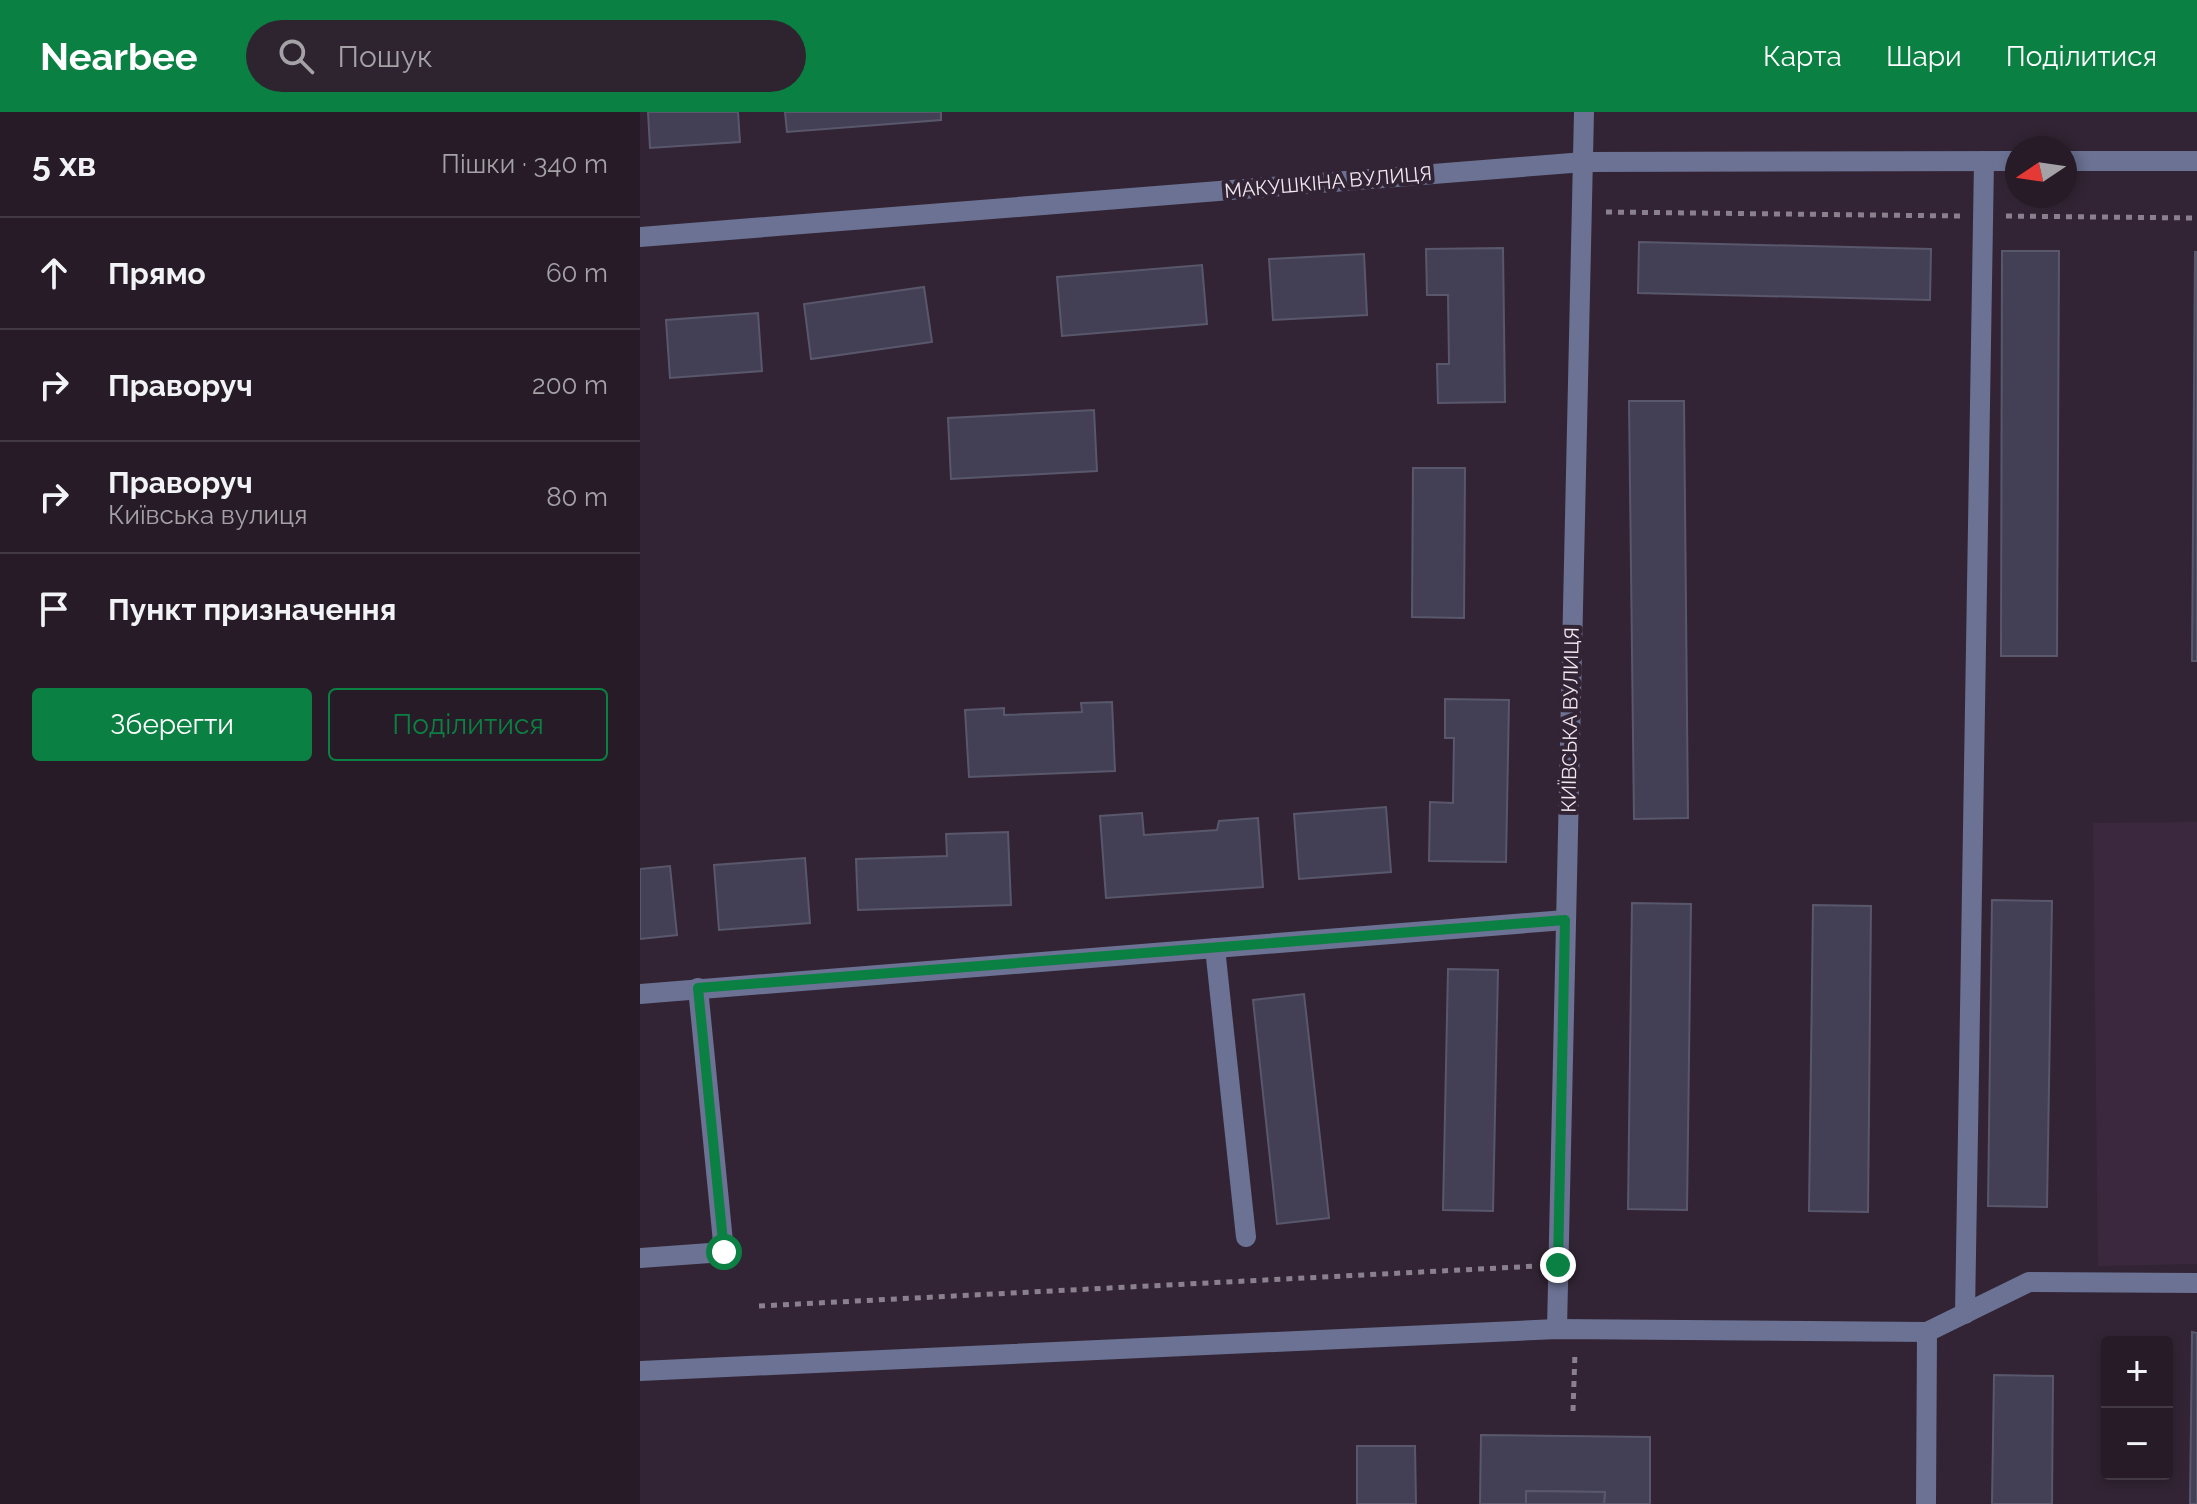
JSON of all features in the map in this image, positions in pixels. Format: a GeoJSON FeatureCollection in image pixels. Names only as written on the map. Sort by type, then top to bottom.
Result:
{"type":"FeatureCollection","features":[{"type":"Feature","properties":{"kind":"street","name":"КИЇВСЬКА ВУЛИЦЯ"},"geometry":{"type":"LineString","coordinates":[[1566,1329],[1558,1265],[1584,112]]}},
{"type":"Feature","properties":{"kind":"street"},"geometry":{"type":"LineString","coordinates":[[1965,1314],[1984,161]]}},
{"type":"Feature","properties":{"kind":"street","name":"МАКУШКІНА ВУЛИЦЯ"},"geometry":{"type":"LineString","coordinates":[[640,237],[1584,162],[2005,161]]}},
{"type":"Feature","properties":{"kind":"street"},"geometry":{"type":"LineString","coordinates":[[2077,161],[2197,161]]}},
{"type":"Feature","properties":{"kind":"street"},"geometry":{"type":"LineString","coordinates":[[640,994],[1565,920]]}},
{"type":"Feature","properties":{"kind":"street"},"geometry":{"type":"LineString","coordinates":[[1215,948],[1246,1237]]}},
{"type":"Feature","properties":{"kind":"street"},"geometry":{"type":"LineString","coordinates":[[640,1258],[724,1252],[698,988]]}},
{"type":"Feature","properties":{"kind":"street"},"geometry":{"type":"LineString","coordinates":[[640,1371],[1566,1329],[1927,1332],[2029,1282],[2197,1283]]}},
{"type":"Feature","properties":{"kind":"street"},"geometry":{"type":"LineString","coordinates":[[1926,1504],[1927,1332]]}},
{"type":"Feature","properties":{"kind":"path"},"geometry":{"type":"LineString","coordinates":[[1597,212],[2197,218]]}},
{"type":"Feature","properties":{"kind":"path"},"geometry":{"type":"LineString","coordinates":[[759,1306],[1558,1265]]}},
{"type":"Feature","properties":{"kind":"path"},"geometry":{"type":"LineString","coordinates":[[1566,1329],[1573,1411]]}},
{"type":"Feature","properties":{"kind":"shaded area"},"geometry":{"type":"Polygon","coordinates":[[[2197,822],[2197,1264],[2098,1266],[2093,823],[2197,822]]]}},
{"type":"Feature","properties":{"kind":"building"},"geometry":{"type":"Polygon","coordinates":[[[648,112],[738,112],[740,142],[650,148],[648,112]]]}},
{"type":"Feature","properties":{"kind":"building"},"geometry":{"type":"Polygon","coordinates":[[[785,112],[941,112],[941,120],[787,132],[785,112]]]}},
{"type":"Feature","properties":{"kind":"building"},"geometry":{"type":"Polygon","coordinates":[[[1639,242],[1931,249],[1930,300],[1638,293],[1639,242]]]}},
{"type":"Feature","properties":{"kind":"building"},"geometry":{"type":"Polygon","coordinates":[[[1503,248],[1505,402],[1438,403],[1437,364],[1449,364],[1448,295],[1427,295],[1426,249],[1503,248]]]}},
{"type":"Feature","properties":{"kind":"building"},"geometry":{"type":"Polygon","coordinates":[[[2002,251],[2059,251],[2057,656],[2001,656],[2002,251]]]}},
{"type":"Feature","properties":{"kind":"building"},"geometry":{"type":"Polygon","coordinates":[[[2195,252],[2197,661],[2192,661],[2195,252]]]}},
{"type":"Feature","properties":{"kind":"building"},"geometry":{"type":"Polygon","coordinates":[[[1364,254],[1367,315],[1273,320],[1269,259],[1364,254]]]}},
{"type":"Feature","properties":{"kind":"building"},"geometry":{"type":"Polygon","coordinates":[[[1202,265],[1207,324],[1062,336],[1057,277],[1202,265]]]}},
{"type":"Feature","properties":{"kind":"building"},"geometry":{"type":"Polygon","coordinates":[[[924,287],[932,342],[811,359],[804,304],[924,287]]]}},
{"type":"Feature","properties":{"kind":"building"},"geometry":{"type":"Polygon","coordinates":[[[758,313],[762,371],[670,378],[666,320],[758,313]]]}},
{"type":"Feature","properties":{"kind":"building"},"geometry":{"type":"Polygon","coordinates":[[[1629,401],[1684,401],[1688,818],[1634,819],[1629,401]]]}},
{"type":"Feature","properties":{"kind":"building"},"geometry":{"type":"Polygon","coordinates":[[[1094,410],[1097,471],[951,479],[948,418],[1094,410]]]}},
{"type":"Feature","properties":{"kind":"building"},"geometry":{"type":"Polygon","coordinates":[[[1413,468],[1465,468],[1464,618],[1412,617],[1413,468]]]}},
{"type":"Feature","properties":{"kind":"building"},"geometry":{"type":"Polygon","coordinates":[[[1445,699],[1509,700],[1506,862],[1429,861],[1430,802],[1453,803],[1454,738],[1445,738],[1445,699]]]}},
{"type":"Feature","properties":{"kind":"building"},"geometry":{"type":"Polygon","coordinates":[[[1112,702],[1115,771],[969,777],[965,710],[1004,708],[1004,715],[1082,712],[1081,703],[1112,702]]]}},
{"type":"Feature","properties":{"kind":"building"},"geometry":{"type":"Polygon","coordinates":[[[1386,807],[1391,872],[1299,879],[1294,814],[1386,807]]]}},
{"type":"Feature","properties":{"kind":"building"},"geometry":{"type":"Polygon","coordinates":[[[1142,813],[1144,835],[1217,830],[1219,821],[1258,818],[1263,887],[1106,898],[1100,816],[1142,813]]]}},
{"type":"Feature","properties":{"kind":"building"},"geometry":{"type":"Polygon","coordinates":[[[1008,832],[1011,905],[858,910],[856,859],[947,856],[946,834],[1008,832]]]}},
{"type":"Feature","properties":{"kind":"building"},"geometry":{"type":"Polygon","coordinates":[[[805,858],[810,923],[719,930],[714,865],[805,858]]]}},
{"type":"Feature","properties":{"kind":"building"},"geometry":{"type":"Polygon","coordinates":[[[670,866],[677,935],[640,939],[640,869],[670,866]]]}},
{"type":"Feature","properties":{"kind":"building"},"geometry":{"type":"Polygon","coordinates":[[[1992,900],[2052,901],[2047,1207],[1988,1206],[1992,900]]]}},
{"type":"Feature","properties":{"kind":"building"},"geometry":{"type":"Polygon","coordinates":[[[1632,903],[1691,904],[1687,1210],[1628,1209],[1632,903]]]}},
{"type":"Feature","properties":{"kind":"building"},"geometry":{"type":"Polygon","coordinates":[[[1813,905],[1871,906],[1868,1212],[1809,1211],[1813,905]]]}},
{"type":"Feature","properties":{"kind":"building"},"geometry":{"type":"Polygon","coordinates":[[[1448,969],[1498,970],[1493,1211],[1443,1210],[1448,969]]]}},
{"type":"Feature","properties":{"kind":"building"},"geometry":{"type":"Polygon","coordinates":[[[1304,994],[1329,1218],[1277,1224],[1253,1000],[1304,994]]]}},
{"type":"Feature","properties":{"kind":"building"},"geometry":{"type":"Polygon","coordinates":[[[2192,1332],[2197,1333],[2197,1504],[2190,1504],[2192,1332]]]}},
{"type":"Feature","properties":{"kind":"building"},"geometry":{"type":"Polygon","coordinates":[[[1994,1375],[2053,1376],[2052,1504],[1992,1504],[1994,1375]]]}},
{"type":"Feature","properties":{"kind":"building"},"geometry":{"type":"Polygon","coordinates":[[[1481,1435],[1650,1437],[1650,1504],[1604,1504],[1605,1492],[1526,1491],[1526,1504],[1480,1504],[1481,1435]]]}},
{"type":"Feature","properties":{"kind":"building"},"geometry":{"type":"Polygon","coordinates":[[[1357,1446],[1415,1446],[1416,1504],[1357,1504],[1357,1446]]]}},
{"type":"Feature","properties":{"kind":"building"},"geometry":{"type":"Polygon","coordinates":[[[1526,1491],[1605,1492],[1604,1504],[1526,1504],[1526,1491]]]}},
{"type":"Feature","properties":{"kind":"route"},"geometry":{"type":"LineString","coordinates":[[724,1252],[698,988],[1565,920],[1558,1265]]}}]}
